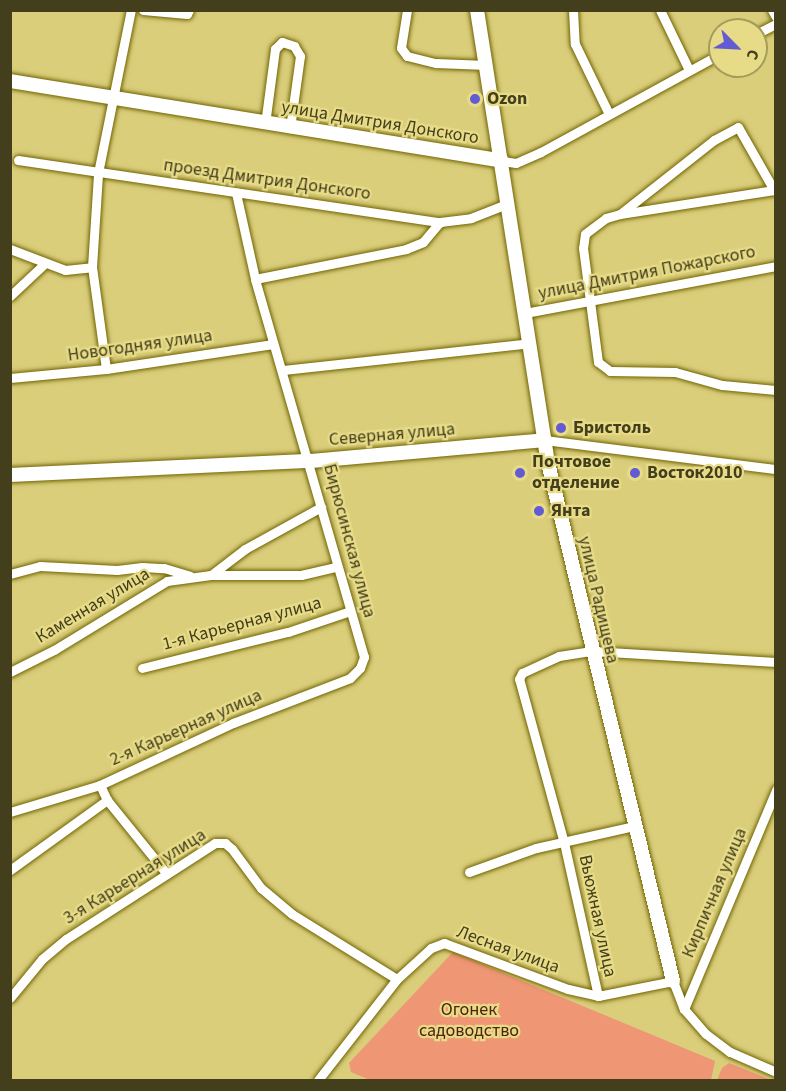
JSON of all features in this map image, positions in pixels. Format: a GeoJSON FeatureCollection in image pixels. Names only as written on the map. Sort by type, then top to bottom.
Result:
{"type":"FeatureCollection","features":[{"type":"Feature","properties":{"kind":"main road","name":"улица Радищева"},"geometry":{"type":"LineString","coordinates":[[477,10],[509,203],[544,440],[592,651],[673,981]]}},
{"type":"Feature","properties":{"kind":"main road","name":"улица Дмитрия Донского"},"geometry":{"type":"LineString","coordinates":[[10,81],[502,161]]}},
{"type":"Feature","properties":{"kind":"main road","name":"Северная улица"},"geometry":{"type":"LineString","coordinates":[[10,475],[310,461],[544,440]]}},
{"type":"Feature","properties":{"kind":"street"},"geometry":{"type":"LineString","coordinates":[[106,369],[92,267],[98,173],[131,10]]}},
{"type":"Feature","properties":{"kind":"street"},"geometry":{"type":"LineString","coordinates":[[143,10],[187,14],[189,10]]}},
{"type":"Feature","properties":{"kind":"street"},"geometry":{"type":"LineString","coordinates":[[407,10],[401,48],[407,56],[436,63],[486,65]]}},
{"type":"Feature","properties":{"kind":"street"},"geometry":{"type":"LineString","coordinates":[[573,10],[575,44],[609,114]]}},
{"type":"Feature","properties":{"kind":"street"},"geometry":{"type":"LineString","coordinates":[[660,10],[689,70]]}},
{"type":"Feature","properties":{"kind":"street"},"geometry":{"type":"LineString","coordinates":[[772,10],[776,17]]}},
{"type":"Feature","properties":{"kind":"street"},"geometry":{"type":"LineString","coordinates":[[266,124],[274,49],[282,42],[294,46],[300,56],[290,128]]}},
{"type":"Feature","properties":{"kind":"street","name":"улица Дмитрия Донского"},"geometry":{"type":"LineString","coordinates":[[502,161],[516,163],[708,60]]}},
{"type":"Feature","properties":{"kind":"street"},"geometry":{"type":"LineString","coordinates":[[620,214],[714,140],[738,127],[774,190],[620,214],[606,218],[585,234],[595,351],[603,367],[675,372],[722,384],[776,390]]}},
{"type":"Feature","properties":{"kind":"street","name":"проезд Дмитрия Донского"},"geometry":{"type":"LineString","coordinates":[[18,160],[440,222],[471,218],[509,203]]}},
{"type":"Feature","properties":{"kind":"street","name":"Бирюсинская улица"},"geometry":{"type":"LineString","coordinates":[[237,193],[255,279],[273,345],[283,370],[310,461],[364,657]]}},
{"type":"Feature","properties":{"kind":"street"},"geometry":{"type":"LineString","coordinates":[[255,279],[406,249],[423,242],[440,222]]}},
{"type":"Feature","properties":{"kind":"street"},"geometry":{"type":"LineString","coordinates":[[10,249],[43,265],[65,270],[92,267]]}},
{"type":"Feature","properties":{"kind":"street"},"geometry":{"type":"LineString","coordinates":[[10,296],[43,265]]}},
{"type":"Feature","properties":{"kind":"street","name":"улица Дмитрия Пожарского"},"geometry":{"type":"LineString","coordinates":[[525,313],[776,266]]}},
{"type":"Feature","properties":{"kind":"street"},"geometry":{"type":"LineString","coordinates":[[283,370],[530,343]]}},
{"type":"Feature","properties":{"kind":"street","name":"Новогодняя улица"},"geometry":{"type":"LineString","coordinates":[[10,378],[106,369],[273,345]]}},
{"type":"Feature","properties":{"kind":"street","name":"Северная улица"},"geometry":{"type":"LineString","coordinates":[[544,440],[776,469]]}},
{"type":"Feature","properties":{"kind":"street"},"geometry":{"type":"LineString","coordinates":[[211,575],[245,549],[321,507]]}},
{"type":"Feature","properties":{"kind":"street"},"geometry":{"type":"LineString","coordinates":[[10,574],[40,566],[117,570],[142,567],[164,568],[192,578]]}},
{"type":"Feature","properties":{"kind":"street","name":"Каменная улица"},"geometry":{"type":"LineString","coordinates":[[10,672],[167,581],[211,575],[291,576],[338,567]]}},
{"type":"Feature","properties":{"kind":"street","name":"1-я Карьерная улица"},"geometry":{"type":"LineString","coordinates":[[142,668],[288,632],[350,611]]}},
{"type":"Feature","properties":{"kind":"street"},"geometry":{"type":"LineString","coordinates":[[592,651],[776,662]]}},
{"type":"Feature","properties":{"kind":"street","name":"Вьюжная улица"},"geometry":{"type":"LineString","coordinates":[[592,651],[572,652],[532,665],[519,679],[564,843],[598,996]]}},
{"type":"Feature","properties":{"kind":"street","name":"2-я Карьерная улица"},"geometry":{"type":"LineString","coordinates":[[10,812],[100,785],[233,723],[350,678],[364,657]]}},
{"type":"Feature","properties":{"kind":"street"},"geometry":{"type":"LineString","coordinates":[[100,785],[107,800],[167,874]]}},
{"type":"Feature","properties":{"kind":"street","name":"Кирпичная улица"},"geometry":{"type":"LineString","coordinates":[[684,1009],[776,790]]}},
{"type":"Feature","properties":{"kind":"street"},"geometry":{"type":"LineString","coordinates":[[10,870],[107,800]]}},
{"type":"Feature","properties":{"kind":"street"},"geometry":{"type":"LineString","coordinates":[[469,872],[495,861],[634,826]]}},
{"type":"Feature","properties":{"kind":"street","name":"3-я Карьерная улица"},"geometry":{"type":"LineString","coordinates":[[10,998],[42,959],[66,939],[215,843],[225,843],[261,888],[292,914],[397,979]]}},
{"type":"Feature","properties":{"kind":"street","name":"Лесная улица"},"geometry":{"type":"LineString","coordinates":[[318,1080],[397,979],[431,948],[444,943],[568,990],[598,996],[673,981]]}},
{"type":"Feature","properties":{"kind":"street"},"geometry":{"type":"LineString","coordinates":[[673,981],[684,1009],[706,1034],[730,1052],[776,1072]]}},
{"type":"Feature","properties":{"kind":"green space","name":"Огонек садоводство"},"geometry":{"type":"Polygon","coordinates":[[[453,952],[715,1061],[711,1080],[370,1080],[351,1072],[349,1063],[453,952]]]}},
{"type":"Feature","properties":{"kind":"green space"},"geometry":{"type":"Polygon","coordinates":[[[729,1063],[771,1080],[717,1080],[722,1068],[729,1063]]]}},
{"type":"Feature","properties":{"kind":"place","name":"Ozon"},"geometry":{"type":"Point","coordinates":[475,99]}},
{"type":"Feature","properties":{"kind":"place","name":"Бристоль"},"geometry":{"type":"Point","coordinates":[561,428]}},
{"type":"Feature","properties":{"kind":"place","name":"Почтовое отделение"},"geometry":{"type":"Point","coordinates":[520,473]}},
{"type":"Feature","properties":{"kind":"place","name":"Восток2010"},"geometry":{"type":"Point","coordinates":[635,473]}},
{"type":"Feature","properties":{"kind":"place","name":"Янта"},"geometry":{"type":"Point","coordinates":[539,511]}}]}
